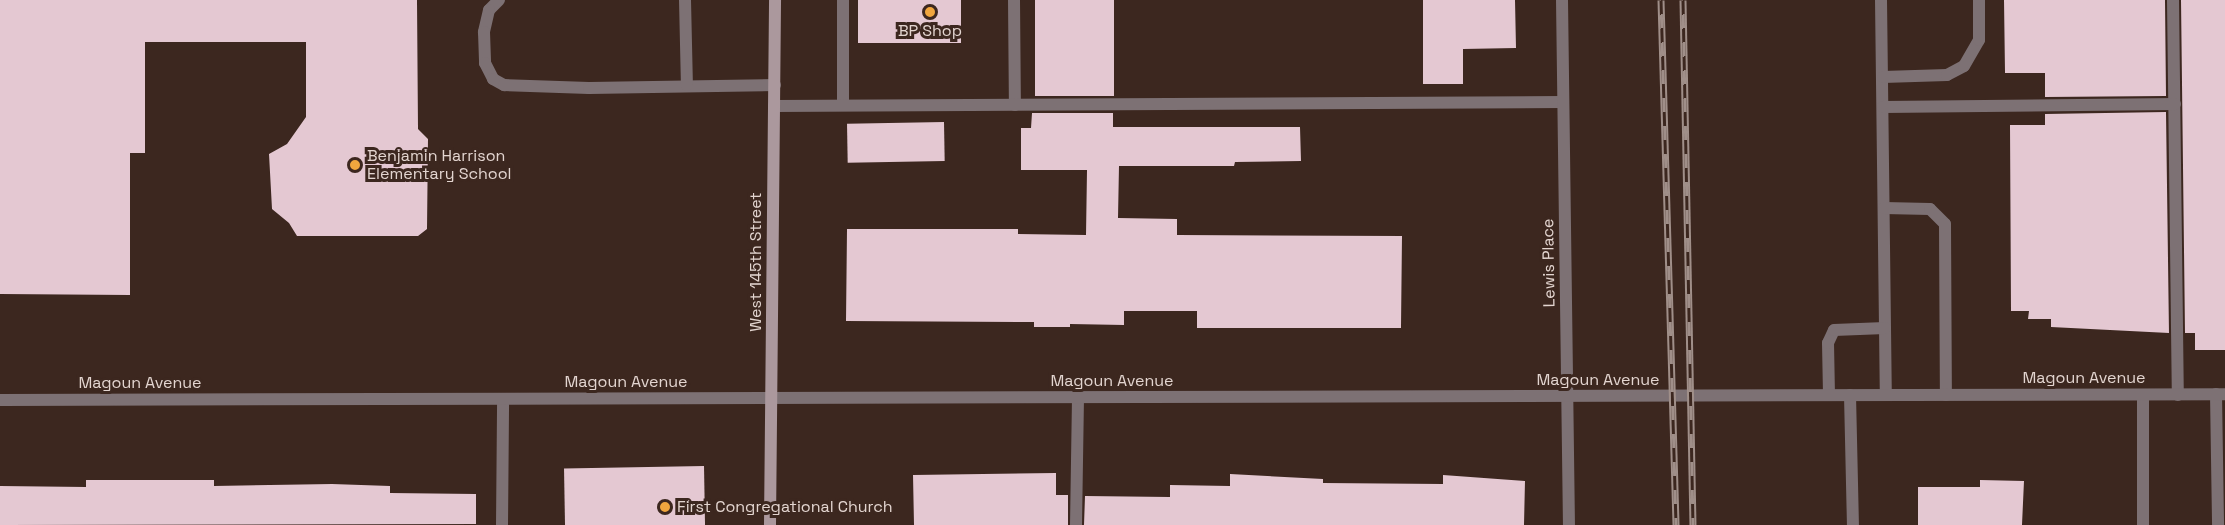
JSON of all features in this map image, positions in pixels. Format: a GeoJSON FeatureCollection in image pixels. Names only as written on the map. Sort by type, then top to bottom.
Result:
{"type":"FeatureCollection","features":[{"type":"Feature","properties":{"kind":"street"},"geometry":{"type":"LineString","coordinates":[[499,0],[489,10],[484,32],[485,63],[493,79],[504,85],[589,88],[775,84]]}},
{"type":"Feature","properties":{"kind":"street"},"geometry":{"type":"LineString","coordinates":[[685,0],[687,85]]}},
{"type":"Feature","properties":{"kind":"street","name":"West 145th Street"},"geometry":{"type":"LineString","coordinates":[[770,525],[775,0]]}},
{"type":"Feature","properties":{"kind":"street"},"geometry":{"type":"LineString","coordinates":[[843,0],[843,105]]}},
{"type":"Feature","properties":{"kind":"street"},"geometry":{"type":"LineString","coordinates":[[1014,0],[1015,105]]}},
{"type":"Feature","properties":{"kind":"street","name":"Lewis Place"},"geometry":{"type":"LineString","coordinates":[[1562,0],[1569,525]]}},
{"type":"Feature","properties":{"kind":"street"},"geometry":{"type":"LineString","coordinates":[[1881,0],[1886,396]]}},
{"type":"Feature","properties":{"kind":"street"},"geometry":{"type":"LineString","coordinates":[[1882,77],[1947,75],[1964,66],[1979,40],[1979,0]]}},
{"type":"Feature","properties":{"kind":"street"},"geometry":{"type":"LineString","coordinates":[[2173,0],[2178,395]]}},
{"type":"Feature","properties":{"kind":"street"},"geometry":{"type":"LineString","coordinates":[[774,106],[1563,102]]}},
{"type":"Feature","properties":{"kind":"street"},"geometry":{"type":"LineString","coordinates":[[1883,108],[2175,104]]}},
{"type":"Feature","properties":{"kind":"street"},"geometry":{"type":"LineString","coordinates":[[1884,208],[1930,209],[1945,224],[1946,395]]}},
{"type":"Feature","properties":{"kind":"street"},"geometry":{"type":"LineString","coordinates":[[1829,396],[1828,343],[1834,330],[1885,328]]}},
{"type":"Feature","properties":{"kind":"street"},"geometry":{"type":"LineString","coordinates":[[2218,525],[2222,509],[2220,394]]}},
{"type":"Feature","properties":{"kind":"street","name":"Magoun Avenue"},"geometry":{"type":"LineString","coordinates":[[0,400],[2220,394]]}},
{"type":"Feature","properties":{"kind":"street"},"geometry":{"type":"LineString","coordinates":[[2143,395],[2143,525]]}},
{"type":"Feature","properties":{"kind":"street"},"geometry":{"type":"LineString","coordinates":[[1850,396],[1852,525]]}},
{"type":"Feature","properties":{"kind":"street"},"geometry":{"type":"LineString","coordinates":[[1076,525],[1078,398]]}},
{"type":"Feature","properties":{"kind":"street"},"geometry":{"type":"LineString","coordinates":[[502,525],[503,399]]}},
{"type":"Feature","properties":{"kind":"building"},"geometry":{"type":"Polygon","coordinates":[[[0,0],[417,0],[418,129],[428,139],[427,229],[418,236],[297,236],[289,223],[272,209],[269,154],[287,144],[306,117],[306,42],[145,42],[145,153],[130,153],[130,295],[0,294],[0,0]]]}},
{"type":"Feature","properties":{"kind":"building","name":"BP Shop"},"geometry":{"type":"Polygon","coordinates":[[[858,0],[961,0],[961,43],[858,43],[858,0]]]}},
{"type":"Feature","properties":{"kind":"building"},"geometry":{"type":"Polygon","coordinates":[[[1035,0],[1114,0],[1114,96],[1035,96],[1035,0]]]}},
{"type":"Feature","properties":{"kind":"building"},"geometry":{"type":"Polygon","coordinates":[[[1423,0],[1515,0],[1516,48],[1463,49],[1463,84],[1423,84],[1423,0]]]}},
{"type":"Feature","properties":{"kind":"building"},"geometry":{"type":"Polygon","coordinates":[[[2004,0],[2165,0],[2166,96],[2045,97],[2045,73],[2005,73],[2004,0]]]}},
{"type":"Feature","properties":{"kind":"building"},"geometry":{"type":"Polygon","coordinates":[[[2181,0],[2225,0],[2225,350],[2195,350],[2195,333],[2185,333],[2181,0]]]}},
{"type":"Feature","properties":{"kind":"building"},"geometry":{"type":"Polygon","coordinates":[[[2166,112],[2169,333],[2051,327],[2051,319],[2028,319],[2029,311],[2011,311],[2010,125],[2045,125],[2045,114],[2166,112]]]}},
{"type":"Feature","properties":{"kind":"building"},"geometry":{"type":"Polygon","coordinates":[[[1032,113],[1113,113],[1113,127],[1300,127],[1301,161],[1235,162],[1234,166],[1119,166],[1118,218],[1177,219],[1177,235],[1402,236],[1401,328],[1197,328],[1197,311],[1124,311],[1124,325],[1070,324],[1070,327],[1034,327],[1034,322],[846,321],[847,229],[1018,229],[1018,234],[1086,235],[1087,170],[1021,170],[1021,128],[1031,128],[1032,113]]]}},
{"type":"Feature","properties":{"kind":"building"},"geometry":{"type":"Polygon","coordinates":[[[944,122],[945,161],[848,163],[847,124],[944,122]]]}},
{"type":"Feature","properties":{"kind":"building"},"geometry":{"type":"Polygon","coordinates":[[[704,466],[705,525],[565,525],[564,468],[704,466]]]}},
{"type":"Feature","properties":{"kind":"building"},"geometry":{"type":"Polygon","coordinates":[[[1056,473],[1056,495],[1068,495],[1068,525],[914,525],[913,475],[1056,473]]]}},
{"type":"Feature","properties":{"kind":"building"},"geometry":{"type":"Polygon","coordinates":[[[1230,474],[1323,479],[1323,483],[1443,484],[1443,475],[1525,481],[1524,525],[1084,525],[1085,496],[1170,497],[1170,485],[1230,486],[1230,474]]]}},
{"type":"Feature","properties":{"kind":"building"},"geometry":{"type":"Polygon","coordinates":[[[86,480],[214,480],[214,486],[332,484],[390,486],[390,493],[476,494],[476,524],[0,525],[0,486],[86,487],[86,480]]]}},
{"type":"Feature","properties":{"kind":"building"},"geometry":{"type":"Polygon","coordinates":[[[1980,480],[2024,481],[2022,525],[1918,525],[1918,487],[1980,487],[1980,480]]]}},
{"type":"Feature","properties":{"kind":"railway"},"geometry":{"type":"LineString","coordinates":[[1661,0],[1676,525]]}},
{"type":"Feature","properties":{"kind":"railway"},"geometry":{"type":"LineString","coordinates":[[1683,0],[1693,525]]}},
{"type":"Feature","properties":{"kind":"place","name":"BP Shop"},"geometry":{"type":"Point","coordinates":[930,12]}},
{"type":"Feature","properties":{"kind":"place","name":"Benjamin Harrison Elementary School"},"geometry":{"type":"Point","coordinates":[355,165]}},
{"type":"Feature","properties":{"kind":"place","name":"First Congregational Church"},"geometry":{"type":"Point","coordinates":[665,507]}}]}
